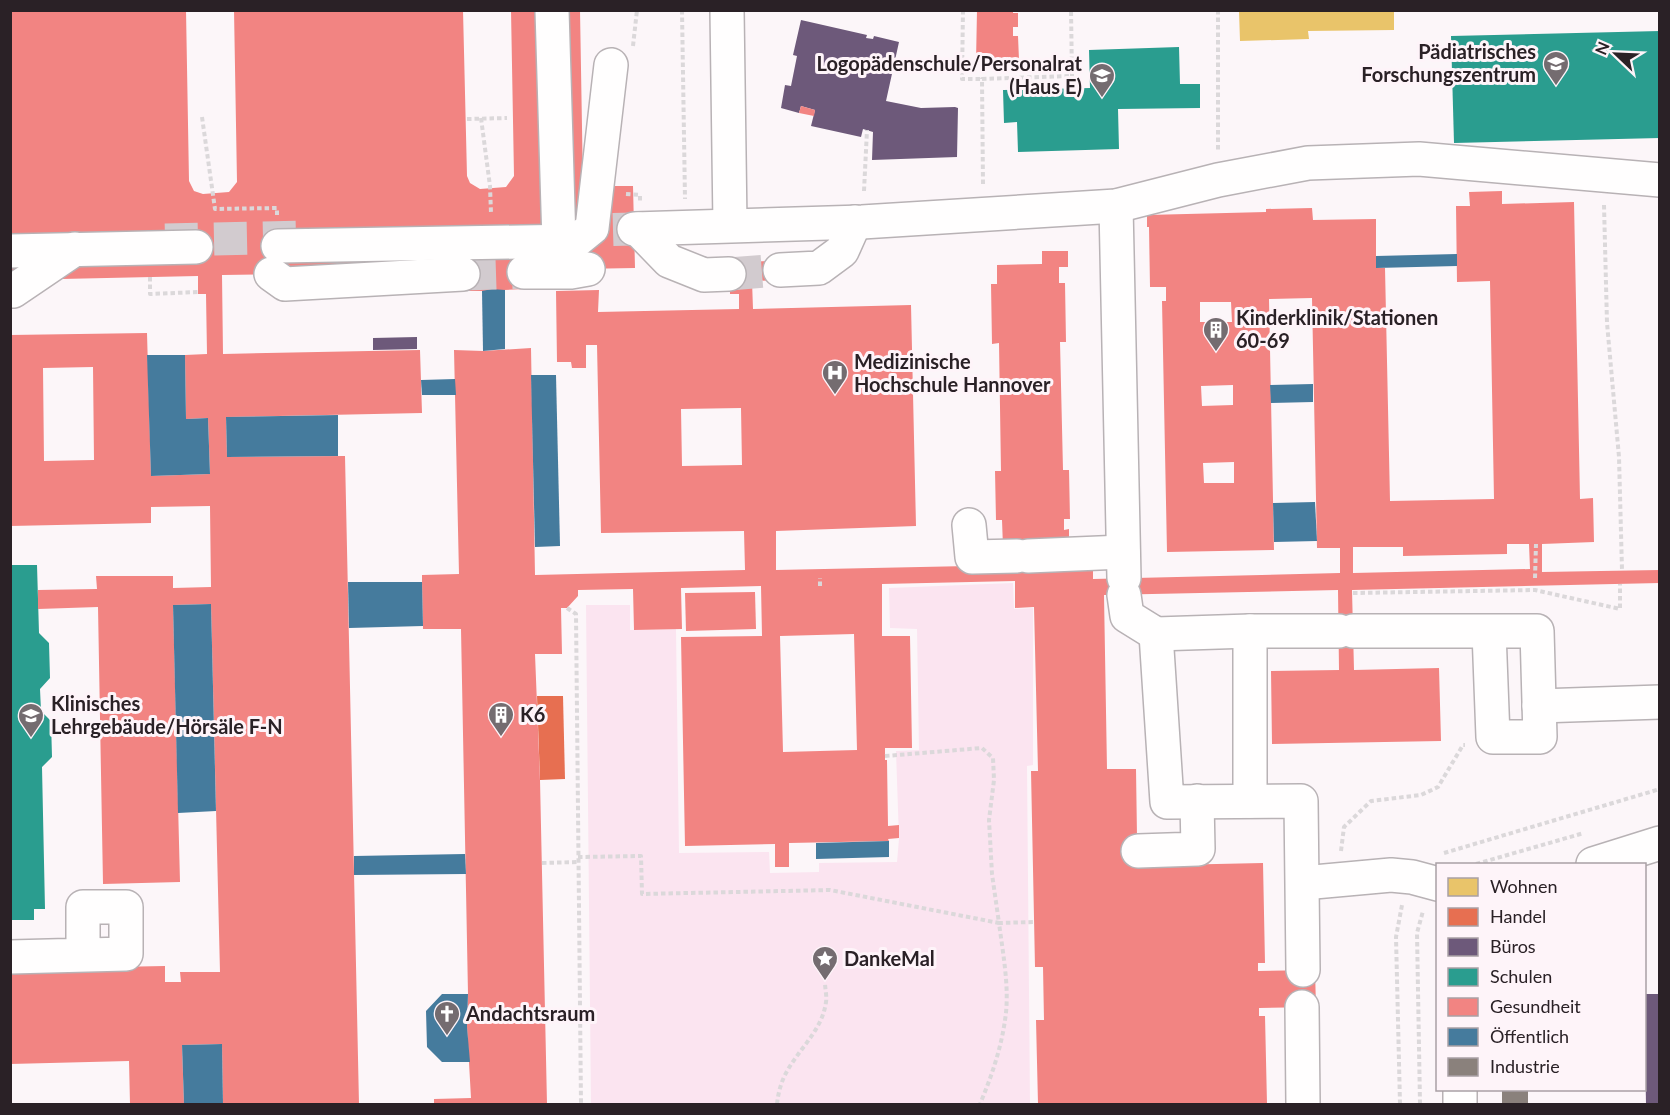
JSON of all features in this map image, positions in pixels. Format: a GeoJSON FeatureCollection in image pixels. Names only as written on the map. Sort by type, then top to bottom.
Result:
{"type":"FeatureCollection","features":[{"type":"Feature","properties":{"kind":"street"},"geometry":{"type":"LineString","coordinates":[[552,10],[559,242]]}},
{"type":"Feature","properties":{"kind":"street"},"geometry":{"type":"LineString","coordinates":[[727,10],[730,225]]}},
{"type":"Feature","properties":{"kind":"street"},"geometry":{"type":"LineString","coordinates":[[463,274],[285,284],[274,260],[576,242],[592,228],[622,58]]}},
{"type":"Feature","properties":{"kind":"street"},"geometry":{"type":"LineString","coordinates":[[729,274],[704,275],[669,261],[636,229],[859,222],[1116,206],[1218,180],[1308,163],[1419,159],[1659,180]]}},
{"type":"Feature","properties":{"kind":"street"},"geometry":{"type":"LineString","coordinates":[[1116,206],[1124,575],[1127,616],[1156,634],[1250,631],[1537,631],[1540,737],[1493,737],[1489,632]]}},
{"type":"Feature","properties":{"kind":"street"},"geometry":{"type":"LineString","coordinates":[[780,270],[819,268],[842,251],[859,222]]}},
{"type":"Feature","properties":{"kind":"street"},"geometry":{"type":"LineString","coordinates":[[10,251],[196,247]]}},
{"type":"Feature","properties":{"kind":"street"},"geometry":{"type":"LineString","coordinates":[[13,291],[75,249]]}},
{"type":"Feature","properties":{"kind":"street"},"geometry":{"type":"LineString","coordinates":[[524,272],[571,272],[588,269]]}},
{"type":"Feature","properties":{"kind":"street"},"geometry":{"type":"LineString","coordinates":[[969,525],[972,557],[1022,556],[1124,575]]}},
{"type":"Feature","properties":{"kind":"street"},"geometry":{"type":"LineString","coordinates":[[1250,631],[1250,801]]}},
{"type":"Feature","properties":{"kind":"street"},"geometry":{"type":"LineString","coordinates":[[1156,634],[1167,802],[1301,801],[1303,970]]}},
{"type":"Feature","properties":{"kind":"street"},"geometry":{"type":"LineString","coordinates":[[1539,706],[1659,702]]}},
{"type":"Feature","properties":{"kind":"street"},"geometry":{"type":"LineString","coordinates":[[1154,850],[1198,849],[1197,801]]}},
{"type":"Feature","properties":{"kind":"street"},"geometry":{"type":"LineString","coordinates":[[1596,863],[1659,843]]}},
{"type":"Feature","properties":{"kind":"street"},"geometry":{"type":"LineString","coordinates":[[1303,883],[1391,875],[1425,887]]}},
{"type":"Feature","properties":{"kind":"street"},"geometry":{"type":"LineString","coordinates":[[10,957],[83,955]]}},
{"type":"Feature","properties":{"kind":"street"},"geometry":{"type":"LineString","coordinates":[[1302,1007],[1303,1104]]}},
{"type":"Feature","properties":{"kind":"path"},"geometry":{"type":"LineString","coordinates":[[622,58],[637,10]]}},
{"type":"Feature","properties":{"kind":"path"},"geometry":{"type":"LineString","coordinates":[[682,10],[686,227]]}},
{"type":"Feature","properties":{"kind":"path"},"geometry":{"type":"LineString","coordinates":[[963,10],[962,79],[982,80],[1072,76],[1071,10]]}},
{"type":"Feature","properties":{"kind":"path"},"geometry":{"type":"LineString","coordinates":[[1218,10],[1218,180]]}},
{"type":"Feature","properties":{"kind":"path"},"geometry":{"type":"LineString","coordinates":[[982,80],[984,215]]}},
{"type":"Feature","properties":{"kind":"path"},"geometry":{"type":"LineString","coordinates":[[202,117],[213,192]]}},
{"type":"Feature","properties":{"kind":"path"},"geometry":{"type":"LineString","coordinates":[[481,118],[490,186]]}},
{"type":"Feature","properties":{"kind":"path"},"geometry":{"type":"LineString","coordinates":[[466,119],[507,118]]}},
{"type":"Feature","properties":{"kind":"path"},"geometry":{"type":"LineString","coordinates":[[859,222],[867,130]]}},
{"type":"Feature","properties":{"kind":"path"},"geometry":{"type":"LineString","coordinates":[[1603,174],[1607,323],[1619,457],[1622,570]]}},
{"type":"Feature","properties":{"kind":"path"},"geometry":{"type":"LineString","coordinates":[[150,294],[198,292]]}},
{"type":"Feature","properties":{"kind":"path"},"geometry":{"type":"LineString","coordinates":[[1535,578],[1536,544]]}},
{"type":"Feature","properties":{"kind":"path"},"geometry":{"type":"LineString","coordinates":[[820,578],[820,586]]}},
{"type":"Feature","properties":{"kind":"path"},"geometry":{"type":"LineString","coordinates":[[1353,593],[1535,590],[1620,609],[1620,584]]}},
{"type":"Feature","properties":{"kind":"path"},"geometry":{"type":"LineString","coordinates":[[567,608],[576,614],[580,1104]]}},
{"type":"Feature","properties":{"kind":"path"},"geometry":{"type":"LineString","coordinates":[[1337,881],[1344,827],[1371,801],[1421,795],[1438,787],[1463,746],[1493,737]]}},
{"type":"Feature","properties":{"kind":"path"},"geometry":{"type":"LineString","coordinates":[[885,756],[982,748],[993,758],[994,780],[989,820],[992,874],[1005,966],[1006,1019],[992,1075],[980,1104]]}},
{"type":"Feature","properties":{"kind":"path"},"geometry":{"type":"LineString","coordinates":[[1420,1104],[1417,933],[1432,856],[1659,789]]}},
{"type":"Feature","properties":{"kind":"path"},"geometry":{"type":"LineString","coordinates":[[1479,863],[1591,831]]}},
{"type":"Feature","properties":{"kind":"path"},"geometry":{"type":"LineString","coordinates":[[542,863],[642,856],[642,894],[830,890],[999,923],[1034,922]]}},
{"type":"Feature","properties":{"kind":"path"},"geometry":{"type":"LineString","coordinates":[[1400,1104],[1396,937],[1404,895],[1425,887]]}},
{"type":"Feature","properties":{"kind":"path"},"geometry":{"type":"LineString","coordinates":[[777,1104],[778,1092],[785,1075],[809,1041],[823,1015],[826,1000],[825,982]]}},
{"type":"Feature","properties":{"kind":"shaded area"},"geometry":{"type":"Polygon","coordinates":[[[1013,583],[1014,609],[1033,608],[1033,765],[1027,766],[1030,1104],[591,1104],[586,605],[630,605],[630,630],[676,629],[679,853],[769,852],[770,873],[819,872],[819,863],[897,862],[899,839],[896,751],[919,750],[917,629],[890,628],[889,588],[1013,583]]]}},
{"type":"Feature","properties":{"kind":"building: Wohnen"},"geometry":{"type":"Polygon","coordinates":[[[1394,10],[1394,30],[1308,31],[1309,39],[1240,41],[1239,11],[1394,10]]]}},
{"type":"Feature","properties":{"kind":"building: Handel"},"geometry":{"type":"Polygon","coordinates":[[[537,696],[563,696],[565,779],[540,780],[537,696]]]}},
{"type":"Feature","properties":{"kind":"building: Büros"},"geometry":{"type":"Polygon","coordinates":[[[801,20],[867,35],[866,38],[873,39],[874,36],[899,42],[886,101],[921,108],[958,108],[957,157],[872,160],[873,132],[863,129],[861,137],[811,126],[815,110],[801,106],[799,113],[781,108],[785,85],[791,86],[797,56],[793,55],[801,20]]]}},
{"type":"Feature","properties":{"kind":"building: Büros"},"geometry":{"type":"Polygon","coordinates":[[[417,337],[417,349],[373,350],[373,338],[417,337]]]}},
{"type":"Feature","properties":{"kind":"building: Büros"},"geometry":{"type":"Polygon","coordinates":[[[1646,994],[1660,994],[1658,1104],[1646,1104],[1646,994]]]}},
{"type":"Feature","properties":{"kind":"building: Schulen","name":"Pädiatrisches Forschungszentrum"},"geometry":{"type":"Polygon","coordinates":[[[1660,31],[1660,138],[1454,143],[1451,36],[1660,31]]]}},
{"type":"Feature","properties":{"kind":"building: Schulen","name":"Logopädenschule/Personalrat (Haus E)"},"geometry":{"type":"Polygon","coordinates":[[[1179,47],[1180,84],[1200,84],[1200,108],[1118,109],[1119,149],[1018,152],[1017,122],[1004,123],[1003,90],[1090,88],[1089,50],[1179,47]]]}},
{"type":"Feature","properties":{"kind":"building: Schulen","name":"Klinisches Lehrgebäude/Hörsäle F-N"},"geometry":{"type":"Polygon","coordinates":[[[10,565],[37,565],[39,633],[49,643],[50,678],[40,689],[41,711],[51,721],[52,757],[42,767],[45,909],[34,909],[34,920],[10,920],[10,565]]]}},
{"type":"Feature","properties":{"kind":"building: Gesundheit"},"geometry":{"type":"Polygon","coordinates":[[[10,10],[186,10],[189,181],[194,191],[203,194],[229,192],[237,182],[234,10],[463,10],[467,176],[470,183],[480,189],[506,187],[514,176],[511,10],[580,10],[583,186],[633,186],[635,268],[524,270],[524,289],[482,291],[463,291],[463,274],[408,272],[222,275],[223,354],[420,350],[422,413],[226,417],[227,457],[345,456],[359,1104],[223,1104],[222,1044],[182,1045],[184,1104],[130,1104],[129,1061],[10,1064],[10,969],[165,966],[165,982],[181,982],[180,972],[220,972],[211,604],[173,605],[180,882],[103,884],[98,607],[38,609],[38,590],[97,589],[96,576],[173,576],[173,588],[211,587],[210,506],[151,507],[151,523],[10,526],[10,335],[147,333],[151,476],[210,474],[208,418],[186,419],[185,355],[207,354],[206,294],[198,294],[198,276],[61,279],[10,310],[10,10]],[[93,367],[43,368],[44,461],[94,460],[93,367]]]}},
{"type":"Feature","properties":{"kind":"building: Gesundheit"},"geometry":{"type":"Polygon","coordinates":[[[977,10],[1013,10],[1013,13],[1018,13],[1018,27],[1013,27],[1013,36],[1018,36],[1019,60],[976,62],[977,10]]]}},
{"type":"Feature","properties":{"kind":"building: Gesundheit"},"geometry":{"type":"Polygon","coordinates":[[[801,106],[815,110],[814,116],[799,113],[801,106]]]}},
{"type":"Feature","properties":{"kind":"building: Gesundheit"},"geometry":{"type":"Polygon","coordinates":[[[1502,191],[1502,204],[1574,202],[1580,499],[1593,498],[1594,542],[1542,544],[1542,572],[1660,570],[1660,583],[1352,590],[1354,670],[1439,668],[1441,741],[1272,744],[1271,671],[1339,670],[1338,590],[1104,595],[1107,769],[1136,769],[1137,837],[1170,865],[1263,863],[1265,963],[1258,963],[1258,971],[1315,970],[1316,1007],[1259,1008],[1259,1016],[1265,1016],[1267,1104],[1038,1104],[1036,1020],[1044,1020],[1043,967],[1035,967],[1031,771],[1038,771],[1034,607],[1015,608],[1015,581],[882,584],[882,636],[910,636],[912,748],[885,748],[888,826],[899,825],[899,838],[888,839],[889,841],[789,843],[789,867],[775,867],[775,844],[685,846],[681,637],[762,636],[761,586],[681,588],[682,629],[634,630],[633,589],[578,590],[578,596],[567,608],[561,608],[562,654],[535,654],[547,1104],[434,1104],[434,1099],[471,1098],[467,1027],[461,629],[423,629],[422,575],[459,574],[454,350],[531,348],[535,575],[745,570],[744,531],[601,533],[597,345],[586,345],[586,368],[572,368],[571,362],[557,362],[556,291],[599,290],[598,312],[739,309],[739,294],[730,294],[729,262],[779,261],[780,280],[752,281],[753,309],[911,305],[916,526],[776,531],[776,570],[1017,565],[1003,547],[1002,520],[996,520],[995,471],[1001,471],[999,343],[992,344],[991,284],[997,284],[997,265],[1042,264],[1042,251],[1068,251],[1068,267],[1059,267],[1059,283],[1065,283],[1066,342],[1060,342],[1063,470],[1069,470],[1070,519],[1064,519],[1064,530],[1069,529],[1069,547],[1093,562],[1093,579],[1340,573],[1340,548],[1317,548],[1312,298],[1269,299],[1274,550],[1167,552],[1162,301],[1166,301],[1166,287],[1150,287],[1147,215],[1266,212],[1266,209],[1312,208],[1313,220],[1376,219],[1376,268],[1385,268],[1390,501],[1494,499],[1490,281],[1457,282],[1456,206],[1470,206],[1469,192],[1502,191]],[[1200,302],[1200,322],[1232,322],[1231,302],[1200,302]],[[1233,385],[1201,386],[1202,406],[1233,405],[1233,385]],[[741,408],[681,409],[682,466],[742,465],[741,408]],[[1234,462],[1203,463],[1204,483],[1234,483],[1234,462]],[[1507,544],[1507,554],[1403,556],[1403,547],[1353,547],[1353,573],[1530,569],[1529,544],[1507,544]],[[854,634],[780,636],[783,752],[857,750],[854,634]]]}},
{"type":"Feature","properties":{"kind":"building: Gesundheit"},"geometry":{"type":"Polygon","coordinates":[[[755,592],[756,629],[686,631],[685,593],[755,592]]]}},
{"type":"Feature","properties":{"kind":"building: Öffentlich"},"geometry":{"type":"Polygon","coordinates":[[[1457,254],[1457,266],[1376,268],[1376,256],[1457,254]]]}},
{"type":"Feature","properties":{"kind":"building: Öffentlich"},"geometry":{"type":"Polygon","coordinates":[[[505,290],[505,349],[483,351],[482,291],[505,290]]]}},
{"type":"Feature","properties":{"kind":"building: Öffentlich"},"geometry":{"type":"Polygon","coordinates":[[[147,355],[185,355],[186,419],[208,418],[210,474],[151,476],[147,355]]]}},
{"type":"Feature","properties":{"kind":"building: Öffentlich"},"geometry":{"type":"Polygon","coordinates":[[[531,375],[556,375],[560,546],[535,547],[531,375]]]}},
{"type":"Feature","properties":{"kind":"building: Öffentlich"},"geometry":{"type":"Polygon","coordinates":[[[455,379],[456,395],[422,395],[421,380],[455,379]]]}},
{"type":"Feature","properties":{"kind":"building: Öffentlich"},"geometry":{"type":"Polygon","coordinates":[[[1313,384],[1313,402],[1271,403],[1270,385],[1313,384]]]}},
{"type":"Feature","properties":{"kind":"building: Öffentlich"},"geometry":{"type":"Polygon","coordinates":[[[338,415],[338,456],[227,457],[226,417],[338,415]]]}},
{"type":"Feature","properties":{"kind":"building: Öffentlich"},"geometry":{"type":"Polygon","coordinates":[[[1315,502],[1317,541],[1274,542],[1273,503],[1315,502]]]}},
{"type":"Feature","properties":{"kind":"building: Öffentlich"},"geometry":{"type":"Polygon","coordinates":[[[348,582],[422,582],[423,626],[349,628],[348,582]]]}},
{"type":"Feature","properties":{"kind":"building: Öffentlich"},"geometry":{"type":"Polygon","coordinates":[[[211,604],[216,811],[178,813],[173,605],[211,604]]]}},
{"type":"Feature","properties":{"kind":"building: Öffentlich"},"geometry":{"type":"Polygon","coordinates":[[[889,841],[889,857],[816,859],[816,843],[889,841]]]}},
{"type":"Feature","properties":{"kind":"building: Öffentlich"},"geometry":{"type":"Polygon","coordinates":[[[465,854],[466,874],[354,875],[354,856],[465,854]]]}},
{"type":"Feature","properties":{"kind":"building: Öffentlich","name":"Andachtsraum"},"geometry":{"type":"Polygon","coordinates":[[[442,994],[468,994],[467,1027],[470,1062],[442,1062],[427,1047],[426,1011],[442,994]]]}},
{"type":"Feature","properties":{"kind":"building: Öffentlich"},"geometry":{"type":"Polygon","coordinates":[[[222,1044],[223,1104],[184,1104],[182,1045],[222,1044]]]}},
{"type":"Feature","properties":{"kind":"building: Industrie"},"geometry":{"type":"Polygon","coordinates":[[[1502,1091],[1528,1091],[1528,1104],[1502,1104],[1502,1091]]]}},
{"type":"Feature","properties":{"kind":"tunnel"},"geometry":{"type":"LineString","coordinates":[[564,231],[634,229]]}},
{"type":"Feature","properties":{"kind":"tunnel"},"geometry":{"type":"LineString","coordinates":[[165,240],[309,237]]}},
{"type":"Feature","properties":{"kind":"tunnel"},"geometry":{"type":"LineString","coordinates":[[729,274],[780,270]]}},
{"type":"Feature","properties":{"kind":"tunnel"},"geometry":{"type":"LineString","coordinates":[[463,274],[524,272]]}},
{"type":"Feature","properties":{"kind":"place","name":"Pädiatrisches Forschungszentrum"},"geometry":{"type":"Point","coordinates":[1556,87]}},
{"type":"Feature","properties":{"kind":"place","name":"Logopädenschule/Personalrat (Haus E)"},"geometry":{"type":"Point","coordinates":[1102,99]}},
{"type":"Feature","properties":{"kind":"place","name":"Kinderklinik/Stationen 60-69"},"geometry":{"type":"Point","coordinates":[1216,353]}},
{"type":"Feature","properties":{"kind":"place","name":"Medizinische Hochschule Hannover"},"geometry":{"type":"Point","coordinates":[835,396]}},
{"type":"Feature","properties":{"kind":"place","name":"K6"},"geometry":{"type":"Point","coordinates":[501,738]}},
{"type":"Feature","properties":{"kind":"place","name":"Klinisches Lehrgebäude/Hörsäle F-N"},"geometry":{"type":"Point","coordinates":[31,739]}},
{"type":"Feature","properties":{"kind":"place","name":"DankeMal"},"geometry":{"type":"Point","coordinates":[825,982]}},
{"type":"Feature","properties":{"kind":"place","name":"Andachtsraum"},"geometry":{"type":"Point","coordinates":[447,1037]}}]}
